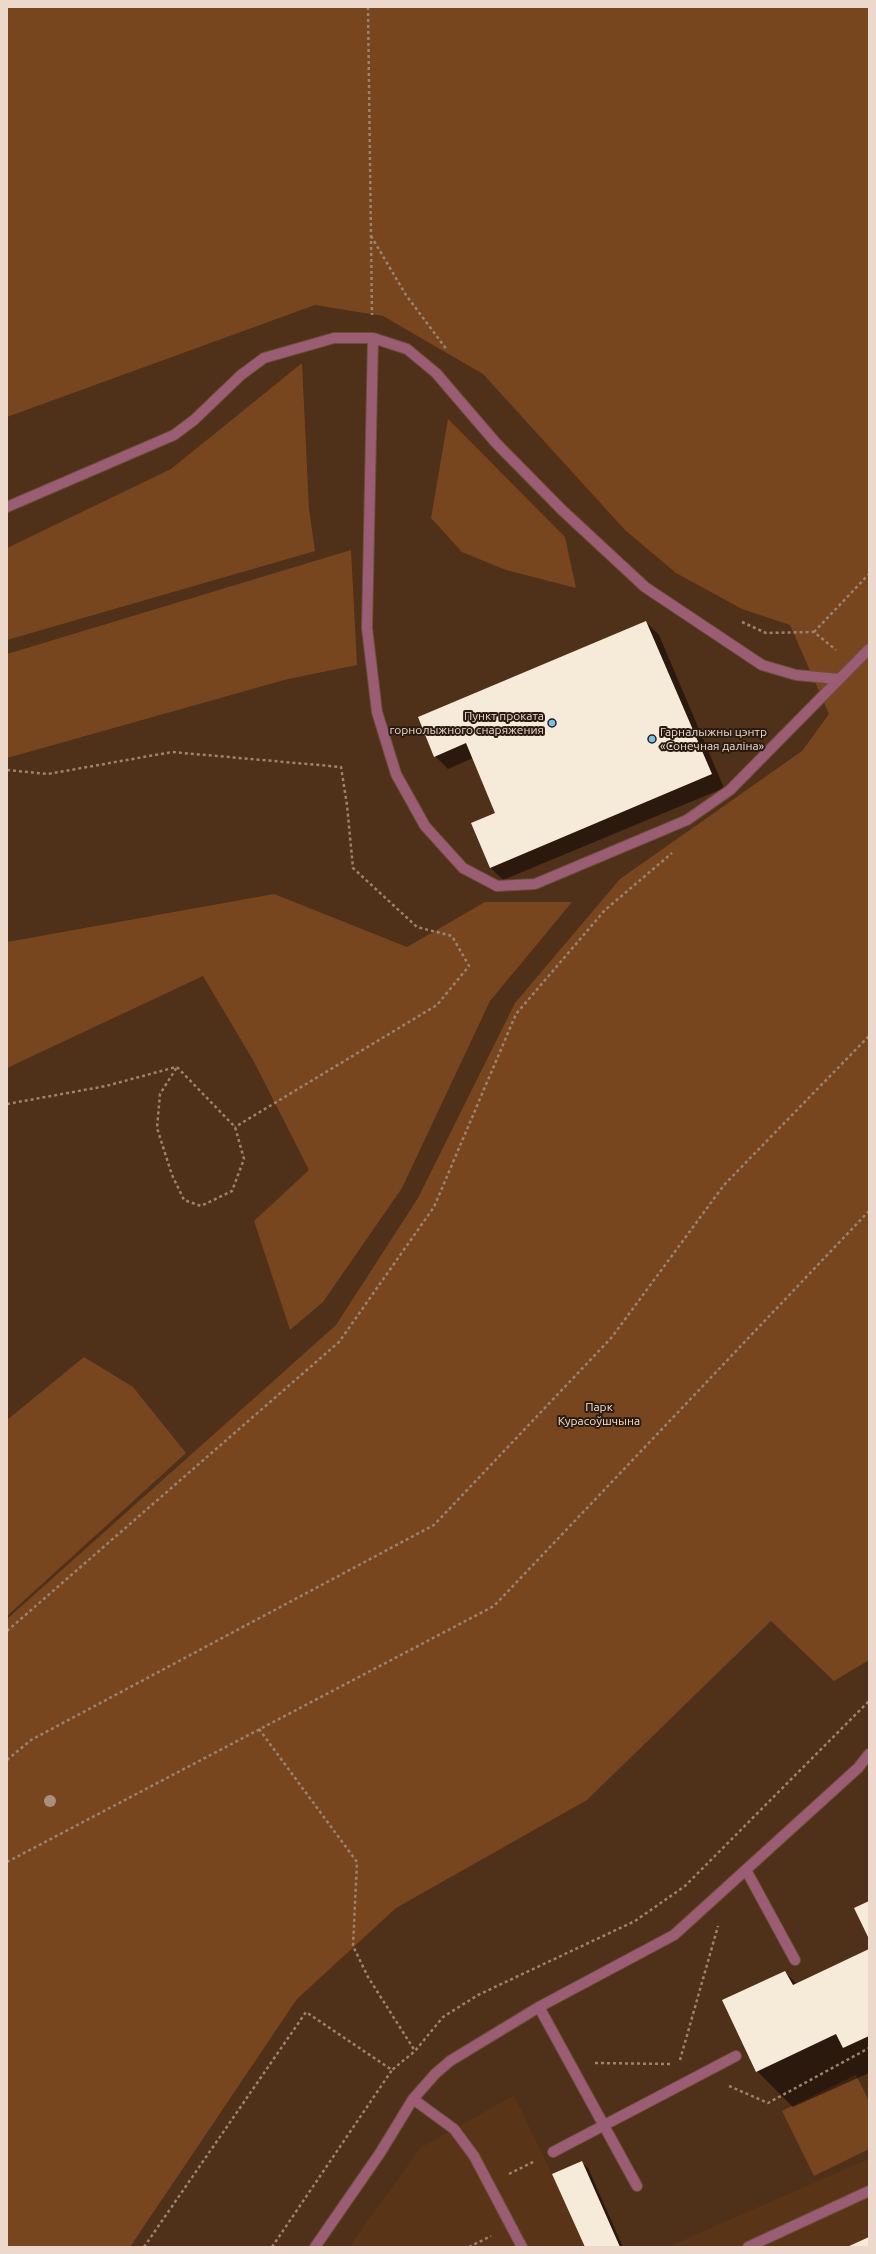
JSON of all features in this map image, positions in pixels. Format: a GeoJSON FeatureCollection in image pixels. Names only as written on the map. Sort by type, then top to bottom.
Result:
{"type":"FeatureCollection","features":[{"type":"Feature","properties":{"kind":"lane"},"geometry":{"type":"LineString","coordinates":[[7,507],[174,435],[194,420],[241,375],[264,358],[334,338],[373,338],[407,349],[436,373],[496,444],[562,510],[645,587],[762,665],[796,675],[839,679]]}},
{"type":"Feature","properties":{"kind":"lane"},"geometry":{"type":"LineString","coordinates":[[373,338],[367,628],[377,712],[396,774],[425,826],[463,868],[497,886],[535,884],[687,820],[730,790],[869,649]]}},
{"type":"Feature","properties":{"kind":"lane"},"geometry":{"type":"LineString","coordinates":[[315,2247],[380,2153],[413,2099],[435,2074],[450,2061],[539,2007],[674,1935],[858,1768],[869,1754]]}},
{"type":"Feature","properties":{"kind":"lane"},"geometry":{"type":"LineString","coordinates":[[746,1870],[795,1960]]}},
{"type":"Feature","properties":{"kind":"lane"},"geometry":{"type":"LineString","coordinates":[[539,2007],[605,2125],[637,2186]]}},
{"type":"Feature","properties":{"kind":"lane"},"geometry":{"type":"LineString","coordinates":[[553,2152],[736,2056]]}},
{"type":"Feature","properties":{"kind":"lane"},"geometry":{"type":"LineString","coordinates":[[413,2099],[454,2129],[474,2156],[522,2247]]}},
{"type":"Feature","properties":{"kind":"lane"},"geometry":{"type":"LineString","coordinates":[[748,2247],[869,2191]]}},
{"type":"Feature","properties":{"kind":"path"},"geometry":{"type":"LineString","coordinates":[[368,7],[370,236],[373,338]]}},
{"type":"Feature","properties":{"kind":"path"},"geometry":{"type":"LineString","coordinates":[[370,236],[406,295],[450,355]]}},
{"type":"Feature","properties":{"kind":"path"},"geometry":{"type":"LineString","coordinates":[[814,632],[869,574]]}},
{"type":"Feature","properties":{"kind":"path"},"geometry":{"type":"LineString","coordinates":[[738,621],[766,634],[814,632],[854,664]]}},
{"type":"Feature","properties":{"kind":"path"},"geometry":{"type":"LineString","coordinates":[[7,770],[48,774],[172,752],[341,767],[347,805],[353,868],[416,927],[452,936],[469,966],[437,1005],[235,1127]]}},
{"type":"Feature","properties":{"kind":"path"},"geometry":{"type":"LineString","coordinates":[[7,1631],[339,1342],[434,1206],[516,1014],[606,910],[673,852]]}},
{"type":"Feature","properties":{"kind":"path"},"geometry":{"type":"LineString","coordinates":[[7,1760],[31,1740],[434,1525],[612,1337],[724,1185],[869,1036]]}},
{"type":"Feature","properties":{"kind":"path"},"geometry":{"type":"LineString","coordinates":[[177,1067],[235,1127],[244,1160],[232,1191],[202,1206],[184,1200],[172,1175],[157,1128],[160,1094],[177,1067]]}},
{"type":"Feature","properties":{"kind":"path"},"geometry":{"type":"LineString","coordinates":[[7,1104],[106,1086],[177,1067]]}},
{"type":"Feature","properties":{"kind":"path"},"geometry":{"type":"LineString","coordinates":[[7,1862],[494,1606],[869,1211]]}},
{"type":"Feature","properties":{"kind":"path"},"geometry":{"type":"LineString","coordinates":[[272,2247],[392,2070],[415,2051],[443,2017],[478,1996],[635,1921],[686,1886],[869,1701]]}},
{"type":"Feature","properties":{"kind":"path"},"geometry":{"type":"LineString","coordinates":[[259,1730],[357,1862],[353,1946],[368,1977],[415,2051]]}},
{"type":"Feature","properties":{"kind":"path"},"geometry":{"type":"LineString","coordinates":[[679,2064],[719,1922]]}},
{"type":"Feature","properties":{"kind":"path"},"geometry":{"type":"LineString","coordinates":[[144,2247],[306,2012],[392,2070]]}},
{"type":"Feature","properties":{"kind":"path"},"geometry":{"type":"LineString","coordinates":[[488,2184],[553,2152]]}},
{"type":"Feature","properties":{"kind":"shaded area"},"geometry":{"type":"Polygon","coordinates":[[[514,2095],[552,2174],[582,2161],[620,2247],[349,2247],[420,2148],[514,2095]]]}},
{"type":"Feature","properties":{"kind":"shaded area"},"geometry":{"type":"Polygon","coordinates":[[[869,2159],[869,2247],[668,2247],[758,2207],[869,2159]]]}},
{"type":"Feature","properties":{"kind":"green space","name":"Парк Курасоўшчына"},"geometry":{"type":"Polygon","coordinates":[[[7,7],[869,7],[869,1660],[834,1681],[771,1621],[587,1800],[396,1908],[297,1999],[130,2247],[7,2247],[7,1619],[336,1325],[418,1198],[515,1003],[620,879],[802,751],[829,714],[790,625],[742,609],[676,573],[625,530],[483,374],[383,316],[315,305],[7,417],[7,7]]]}},
{"type":"Feature","properties":{"kind":"green space"},"geometry":{"type":"Polygon","coordinates":[[[302,363],[309,509],[315,551],[7,640],[7,548],[171,469],[302,363]]]}},
{"type":"Feature","properties":{"kind":"green space"},"geometry":{"type":"Polygon","coordinates":[[[448,419],[565,537],[576,588],[506,570],[462,552],[431,518],[448,419]]]}},
{"type":"Feature","properties":{"kind":"green space"},"geometry":{"type":"Polygon","coordinates":[[[351,550],[357,665],[288,679],[7,758],[7,654],[351,550]]]}},
{"type":"Feature","properties":{"kind":"green space"},"geometry":{"type":"Polygon","coordinates":[[[274,894],[407,947],[485,902],[572,902],[490,1001],[402,1188],[323,1302],[290,1330],[254,1221],[309,1170],[253,1060],[203,976],[7,1068],[7,942],[274,894]]]}},
{"type":"Feature","properties":{"kind":"green space"},"geometry":{"type":"Polygon","coordinates":[[[84,1357],[133,1387],[186,1453],[7,1616],[7,1420],[84,1357]]]}},
{"type":"Feature","properties":{"kind":"green space"},"geometry":{"type":"Polygon","coordinates":[[[856,2075],[869,2101],[869,2149],[814,2176],[782,2111],[856,2075]]]}},
{"type":"Feature","properties":{"kind":"building"},"geometry":{"type":"Polygon","coordinates":[[[646,621],[712,774],[490,868],[471,823],[495,813],[466,743],[434,757],[418,717],[646,621]]]}},
{"type":"Feature","properties":{"kind":"building"},"geometry":{"type":"Polygon","coordinates":[[[869,1901],[869,1939],[854,1908],[869,1901]]]}},
{"type":"Feature","properties":{"kind":"building"},"geometry":{"type":"Polygon","coordinates":[[[869,1949],[869,2036],[843,2048],[836,2034],[756,2072],[722,2000],[785,1971],[793,1985],[869,1949]]]}},
{"type":"Feature","properties":{"kind":"building"},"geometry":{"type":"Polygon","coordinates":[[[582,2161],[620,2247],[585,2247],[552,2174],[582,2161]]]}},
{"type":"Feature","properties":{"kind":"building"},"geometry":{"type":"Polygon","coordinates":[[[869,2237],[869,2247],[847,2247],[869,2237]]]}},
{"type":"Feature","properties":{"kind":"place","name":"Пункт проката горнолыжного снаряжения"},"geometry":{"type":"Point","coordinates":[552,723]}},
{"type":"Feature","properties":{"kind":"place","name":"Гарналыжны цэнтр «Сонечная даліна»"},"geometry":{"type":"Point","coordinates":[652,739]}}]}
